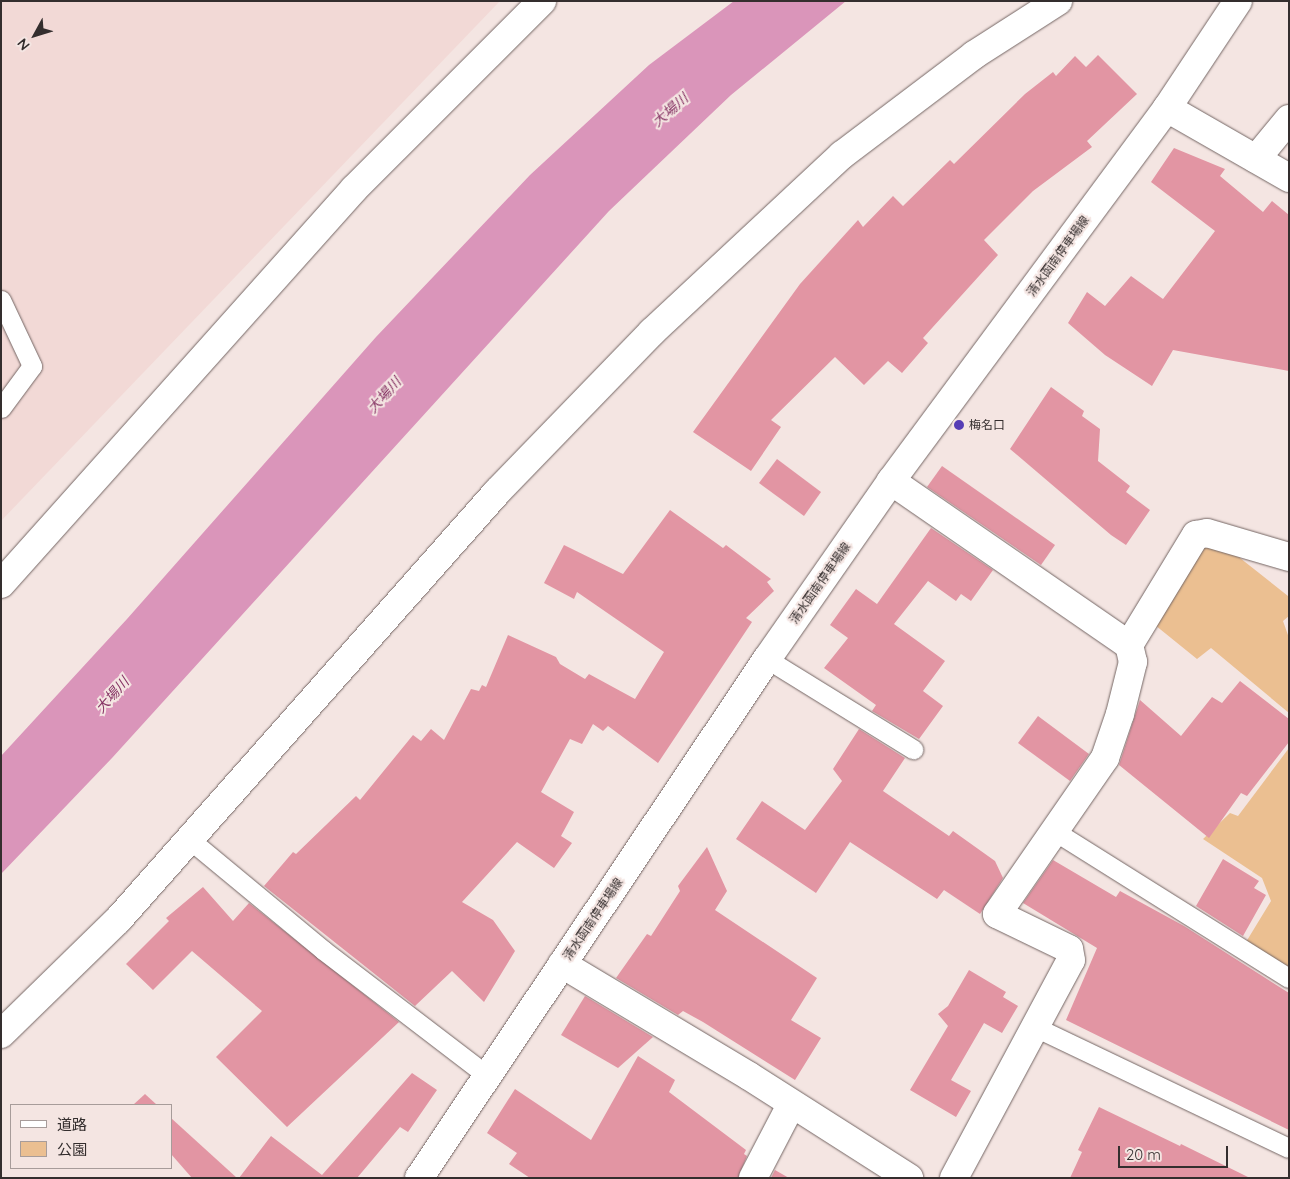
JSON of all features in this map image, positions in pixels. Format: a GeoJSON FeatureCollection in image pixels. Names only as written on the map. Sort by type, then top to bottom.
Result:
{"type":"FeatureCollection","features":[{"type":"Feature","properties":{"kind":"street"},"geometry":{"type":"LineString","coordinates":[[1,584],[354,189],[542,1]]}},
{"type":"Feature","properties":{"kind":"street"},"geometry":{"type":"LineString","coordinates":[[1,1034],[118,920],[497,492],[652,332],[842,155],[974,55],[1058,1]]}},
{"type":"Feature","properties":{"kind":"street","name":"清水函南停車場線"},"geometry":{"type":"LineString","coordinates":[[419,1178],[767,659],[891,481],[1167,108],[1238,1]]}},
{"type":"Feature","properties":{"kind":"street"},"geometry":{"type":"LineString","coordinates":[[1167,108],[1289,178]]}},
{"type":"Feature","properties":{"kind":"street"},"geometry":{"type":"LineString","coordinates":[[1256,159],[1289,119]]}},
{"type":"Feature","properties":{"kind":"street"},"geometry":{"type":"LineString","coordinates":[[891,481],[1129,645],[1133,662],[1112,742],[1096,773],[997,914],[1053,940],[1069,949],[1072,956],[954,1178]]}},
{"type":"Feature","properties":{"kind":"street"},"geometry":{"type":"LineString","coordinates":[[1129,645],[1196,535],[1207,533],[1289,557]]}},
{"type":"Feature","properties":{"kind":"street"},"geometry":{"type":"LineString","coordinates":[[562,964],[749,1076],[791,1105],[909,1178]]}},
{"type":"Feature","properties":{"kind":"street"},"geometry":{"type":"LineString","coordinates":[[753,1178],[791,1105]]}},
{"type":"Feature","properties":{"kind":"lane"},"geometry":{"type":"LineString","coordinates":[[1,300],[32,366],[1,408]]}},
{"type":"Feature","properties":{"kind":"lane"},"geometry":{"type":"LineString","coordinates":[[767,659],[913,749]]}},
{"type":"Feature","properties":{"kind":"lane"},"geometry":{"type":"LineString","coordinates":[[1056,832],[1289,978]]}},
{"type":"Feature","properties":{"kind":"lane"},"geometry":{"type":"LineString","coordinates":[[189,839],[323,950],[488,1076]]}},
{"type":"Feature","properties":{"kind":"lane"},"geometry":{"type":"LineString","coordinates":[[1035,1027],[1289,1148]]}},
{"type":"Feature","properties":{"kind":"shaded area"},"geometry":{"type":"Polygon","coordinates":[[[1,1],[500,1],[1,521],[1,1]]]}},
{"type":"Feature","properties":{"kind":"green space"},"geometry":{"type":"Polygon","coordinates":[[[1199,543],[1242,549],[1240,558],[1288,596],[1289,616],[1283,621],[1289,638],[1289,713],[1211,648],[1197,659],[1150,621],[1199,543]]]}},
{"type":"Feature","properties":{"kind":"green space"},"geometry":{"type":"Polygon","coordinates":[[[1289,748],[1289,967],[1246,942],[1271,901],[1262,878],[1203,839],[1230,813],[1238,816],[1289,748]]]}},
{"type":"Feature","properties":{"kind":"water","name":"大場川"},"geometry":{"type":"Polygon","coordinates":[[[734,1],[846,1],[731,95],[609,211],[112,758],[1,874],[1,756],[127,619],[376,337],[530,175],[649,65],[734,1]]]}},
{"type":"Feature","properties":{"kind":"building"},"geometry":{"type":"Polygon","coordinates":[[[1098,55],[1137,94],[1087,141],[1092,147],[1033,191],[984,240],[998,255],[923,338],[928,343],[902,373],[888,361],[864,385],[835,357],[771,420],[781,427],[751,471],[693,432],[800,284],[858,220],[863,227],[893,196],[903,206],[950,160],[954,164],[1025,94],[1053,72],[1056,76],[1075,56],[1086,67],[1098,55]]]}},
{"type":"Feature","properties":{"kind":"building"},"geometry":{"type":"Polygon","coordinates":[[[1174,148],[1225,169],[1220,176],[1263,212],[1272,201],[1289,215],[1289,371],[1173,350],[1152,386],[1105,355],[1068,323],[1087,292],[1105,306],[1131,276],[1163,299],[1215,231],[1151,182],[1174,148]]]}},
{"type":"Feature","properties":{"kind":"building"},"geometry":{"type":"Polygon","coordinates":[[[1051,387],[1084,411],[1082,416],[1100,429],[1098,461],[1130,486],[1126,492],[1150,510],[1126,545],[1111,535],[1010,449],[1051,387]]]}},
{"type":"Feature","properties":{"kind":"building"},"geometry":{"type":"Polygon","coordinates":[[[777,459],[821,492],[804,516],[759,483],[777,459]]]}},
{"type":"Feature","properties":{"kind":"building"},"geometry":{"type":"Polygon","coordinates":[[[942,466],[1055,545],[1041,565],[927,487],[942,466]]]}},
{"type":"Feature","properties":{"kind":"building"},"geometry":{"type":"Polygon","coordinates":[[[670,510],[723,548],[726,545],[771,579],[767,582],[774,591],[746,618],[752,622],[658,763],[608,726],[603,731],[593,724],[582,744],[570,739],[541,792],[574,812],[561,836],[572,843],[554,868],[517,842],[462,902],[493,920],[515,951],[484,1002],[452,971],[415,1006],[264,886],[293,852],[296,854],[356,796],[360,800],[413,735],[421,741],[431,729],[444,740],[471,689],[479,691],[482,685],[486,687],[508,635],[556,657],[560,664],[585,679],[589,674],[635,699],[664,652],[577,592],[574,599],[544,583],[564,545],[623,574],[670,510]]]}},
{"type":"Feature","properties":{"kind":"building"},"geometry":{"type":"Polygon","coordinates":[[[931,528],[993,570],[971,601],[961,594],[956,601],[928,581],[894,624],[945,661],[923,691],[943,706],[919,739],[872,711],[876,705],[824,668],[848,638],[830,625],[856,589],[877,604],[931,528]]]}},
{"type":"Feature","properties":{"kind":"building"},"geometry":{"type":"Polygon","coordinates":[[[1240,681],[1289,719],[1289,742],[1247,796],[1241,793],[1209,838],[1119,765],[1140,700],[1181,736],[1212,697],[1222,703],[1240,681]]]}},
{"type":"Feature","properties":{"kind":"building"},"geometry":{"type":"Polygon","coordinates":[[[1038,716],[1089,754],[1070,781],[1018,743],[1038,716]]]}},
{"type":"Feature","properties":{"kind":"building"},"geometry":{"type":"Polygon","coordinates":[[[859,729],[905,758],[883,791],[949,836],[953,831],[995,861],[1003,878],[980,914],[944,890],[937,899],[850,842],[816,893],[736,839],[762,801],[805,830],[842,781],[833,769],[859,729]]]}},
{"type":"Feature","properties":{"kind":"building"},"geometry":{"type":"Polygon","coordinates":[[[707,847],[727,891],[715,910],[817,978],[791,1020],[821,1038],[795,1080],[703,1022],[683,1011],[678,1015],[616,978],[647,934],[651,936],[680,891],[678,886],[707,847]]]}},
{"type":"Feature","properties":{"kind":"building"},"geometry":{"type":"Polygon","coordinates":[[[1223,859],[1259,881],[1254,888],[1266,895],[1243,936],[1196,906],[1223,859]]]}},
{"type":"Feature","properties":{"kind":"building"},"geometry":{"type":"Polygon","coordinates":[[[1053,860],[1116,897],[1120,891],[1184,926],[1289,993],[1289,1130],[1066,1020],[1097,948],[1023,903],[1053,860]]]}},
{"type":"Feature","properties":{"kind":"building"},"geometry":{"type":"Polygon","coordinates":[[[203,887],[233,921],[249,903],[399,1022],[287,1127],[216,1057],[262,1011],[192,951],[153,990],[126,964],[169,921],[166,918],[203,887]]]}},
{"type":"Feature","properties":{"kind":"building"},"geometry":{"type":"Polygon","coordinates":[[[969,970],[1006,992],[1003,997],[1018,1006],[1002,1033],[984,1023],[951,1080],[971,1091],[956,1117],[910,1090],[948,1026],[938,1014],[948,1006],[969,970]]]}},
{"type":"Feature","properties":{"kind":"building"},"geometry":{"type":"Polygon","coordinates":[[[585,996],[653,1037],[618,1068],[561,1035],[585,996]]]}},
{"type":"Feature","properties":{"kind":"building"},"geometry":{"type":"Polygon","coordinates":[[[638,1056],[675,1080],[669,1092],[746,1150],[744,1154],[747,1156],[738,1178],[530,1178],[509,1164],[517,1153],[487,1133],[515,1089],[591,1140],[638,1056]]]}},
{"type":"Feature","properties":{"kind":"building"},"geometry":{"type":"Polygon","coordinates":[[[412,1073],[437,1090],[408,1132],[400,1127],[357,1178],[239,1178],[271,1136],[322,1175],[412,1073]]]}},
{"type":"Feature","properties":{"kind":"building"},"geometry":{"type":"Polygon","coordinates":[[[145,1094],[156,1104],[134,1104],[145,1094]]]}},
{"type":"Feature","properties":{"kind":"building"},"geometry":{"type":"Polygon","coordinates":[[[1099,1107],[1250,1178],[1070,1178],[1082,1152],[1078,1150],[1099,1107]]]}},
{"type":"Feature","properties":{"kind":"building"},"geometry":{"type":"Polygon","coordinates":[[[172,1119],[237,1178],[192,1178],[172,1155],[172,1119]]]}},
{"type":"Feature","properties":{"kind":"building"},"geometry":{"type":"Polygon","coordinates":[[[775,1170],[789,1178],[771,1178],[775,1170]]]}},
{"type":"Feature","properties":{"kind":"place","name":"梅名口"},"geometry":{"type":"Point","coordinates":[959,425]}}]}
